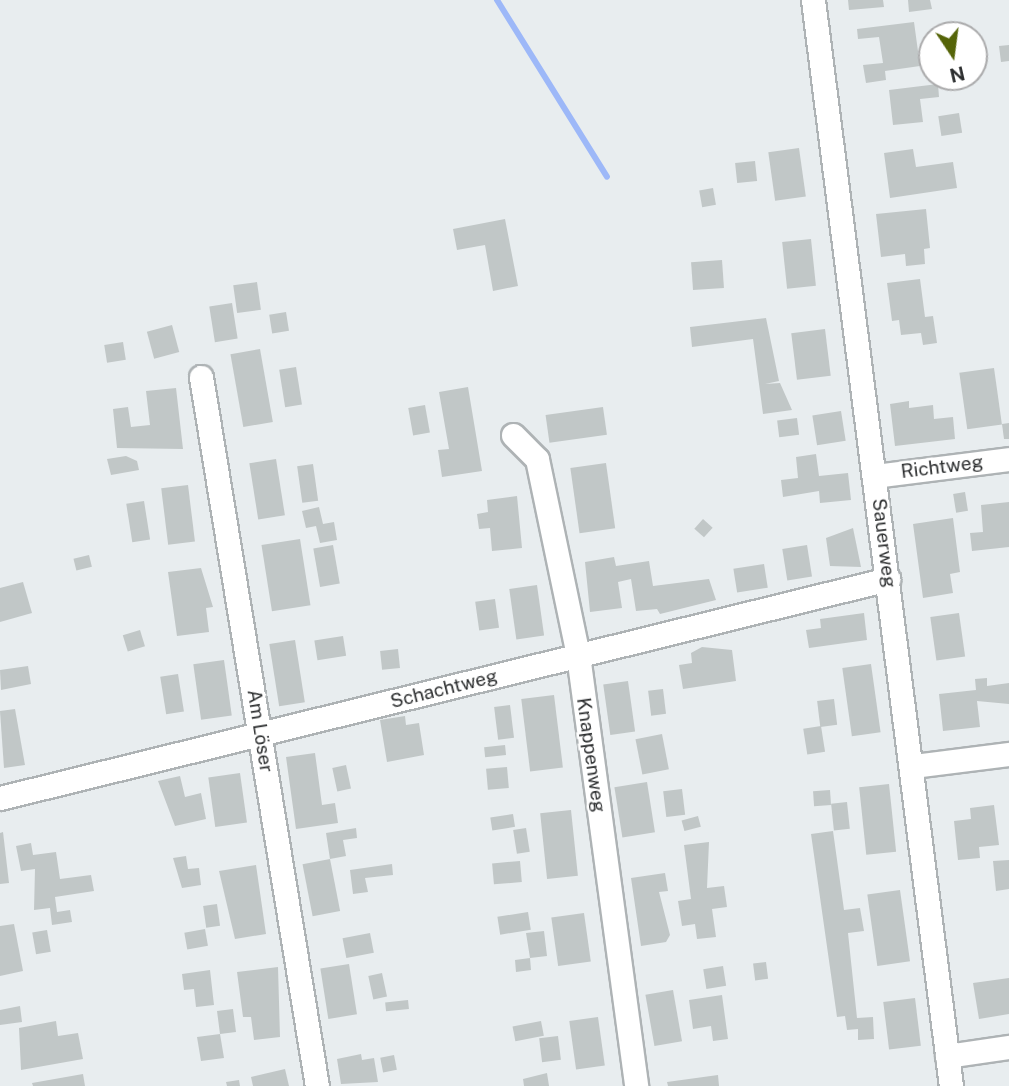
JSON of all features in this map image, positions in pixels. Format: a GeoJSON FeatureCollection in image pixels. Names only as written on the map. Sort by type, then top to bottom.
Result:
{"type":"FeatureCollection","features":[{"type":"Feature","properties":{"kind":"street","name":"Sauerweg"},"geometry":{"type":"LineString","coordinates":[[813,0],[914,766],[951,1086]]}},
{"type":"Feature","properties":{"kind":"street","name":"Am Löser"},"geometry":{"type":"LineString","coordinates":[[201,377],[317,1086]]}},
{"type":"Feature","properties":{"kind":"street","name":"Knappenweg"},"geometry":{"type":"LineString","coordinates":[[513,435],[537,459],[578,655],[636,1086]]}},
{"type":"Feature","properties":{"kind":"street","name":"Richtweg"},"geometry":{"type":"LineString","coordinates":[[875,476],[1009,458]]}},
{"type":"Feature","properties":{"kind":"street","name":"Schachtweg"},"geometry":{"type":"LineString","coordinates":[[0,798],[261,736],[888,579]]}},
{"type":"Feature","properties":{"kind":"street"},"geometry":{"type":"LineString","coordinates":[[914,766],[1009,754]]}},
{"type":"Feature","properties":{"kind":"street"},"geometry":{"type":"LineString","coordinates":[[947,1056],[1009,1047]]}},
{"type":"Feature","properties":{"kind":"building"},"geometry":{"type":"Polygon","coordinates":[[[848,0],[883,0],[884,7],[849,10],[848,0]]]}},
{"type":"Feature","properties":{"kind":"building"},"geometry":{"type":"Polygon","coordinates":[[[908,0],[930,0],[932,9],[909,12],[908,0]]]}},
{"type":"Feature","properties":{"kind":"building"},"geometry":{"type":"Polygon","coordinates":[[[914,22],[918,66],[885,71],[886,80],[866,83],[863,65],[883,63],[879,37],[858,39],[857,29],[914,22]]]}},
{"type":"Feature","properties":{"kind":"building"},"geometry":{"type":"Polygon","coordinates":[[[1009,45],[1009,61],[1001,62],[999,46],[1009,45]]]}},
{"type":"Feature","properties":{"kind":"building"},"geometry":{"type":"Polygon","coordinates":[[[918,86],[918,91],[939,91],[939,97],[920,99],[923,122],[893,125],[889,90],[918,86]]]}},
{"type":"Feature","properties":{"kind":"building"},"geometry":{"type":"Polygon","coordinates":[[[959,113],[962,133],[941,136],[938,116],[959,113]]]}},
{"type":"Feature","properties":{"kind":"building"},"geometry":{"type":"Polygon","coordinates":[[[799,148],[806,197],[775,201],[768,152],[799,148]]]}},
{"type":"Feature","properties":{"kind":"building"},"geometry":{"type":"Polygon","coordinates":[[[913,149],[916,167],[953,162],[957,188],[890,198],[884,153],[913,149]]]}},
{"type":"Feature","properties":{"kind":"building"},"geometry":{"type":"Polygon","coordinates":[[[755,161],[757,181],[737,183],[735,163],[755,161]]]}},
{"type":"Feature","properties":{"kind":"building"},"geometry":{"type":"Polygon","coordinates":[[[713,188],[716,205],[702,207],[699,190],[713,188]]]}},
{"type":"Feature","properties":{"kind":"building"},"geometry":{"type":"Polygon","coordinates":[[[926,209],[930,248],[924,249],[925,264],[906,266],[905,254],[881,257],[876,214],[926,209]]]}},
{"type":"Feature","properties":{"kind":"building"},"geometry":{"type":"Polygon","coordinates":[[[505,219],[518,286],[493,291],[485,245],[457,250],[453,229],[505,219]]]}},
{"type":"Feature","properties":{"kind":"building"},"geometry":{"type":"Polygon","coordinates":[[[811,239],[816,286],[787,289],[782,242],[811,239]]]}},
{"type":"Feature","properties":{"kind":"building"},"geometry":{"type":"Polygon","coordinates":[[[722,260],[724,288],[693,290],[691,262],[722,260]]]}},
{"type":"Feature","properties":{"kind":"building"},"geometry":{"type":"Polygon","coordinates":[[[920,279],[925,317],[933,316],[937,343],[923,345],[921,333],[901,335],[899,320],[892,321],[887,283],[920,279]]]}},
{"type":"Feature","properties":{"kind":"building"},"geometry":{"type":"Polygon","coordinates":[[[257,282],[261,310],[237,313],[233,285],[257,282]]]}},
{"type":"Feature","properties":{"kind":"building"},"geometry":{"type":"Polygon","coordinates":[[[232,303],[238,339],[215,342],[209,307],[232,303]]]}},
{"type":"Feature","properties":{"kind":"building"},"geometry":{"type":"Polygon","coordinates":[[[286,312],[289,331],[272,333],[269,315],[286,312]]]}},
{"type":"Feature","properties":{"kind":"building"},"geometry":{"type":"Polygon","coordinates":[[[766,318],[779,381],[765,384],[780,383],[792,410],[763,414],[753,339],[692,347],[690,327],[766,318]]]}},
{"type":"Feature","properties":{"kind":"building"},"geometry":{"type":"Polygon","coordinates":[[[172,325],[179,352],[154,359],[147,332],[172,325]]]}},
{"type":"Feature","properties":{"kind":"building"},"geometry":{"type":"Polygon","coordinates":[[[825,329],[831,376],[797,380],[791,333],[825,329]]]}},
{"type":"Feature","properties":{"kind":"building"},"geometry":{"type":"Polygon","coordinates":[[[123,342],[126,360],[107,363],[104,345],[123,342]]]}},
{"type":"Feature","properties":{"kind":"building"},"geometry":{"type":"Polygon","coordinates":[[[260,349],[273,422],[243,427],[230,354],[260,349]]]}},
{"type":"Feature","properties":{"kind":"building"},"geometry":{"type":"Polygon","coordinates":[[[296,367],[302,405],[285,407],[279,370],[296,367]]]}},
{"type":"Feature","properties":{"kind":"building"},"geometry":{"type":"Polygon","coordinates":[[[994,368],[1002,424],[967,429],[959,373],[994,368]]]}},
{"type":"Feature","properties":{"kind":"building"},"geometry":{"type":"Polygon","coordinates":[[[468,387],[482,471],[442,477],[438,450],[449,449],[439,392],[468,387]]]}},
{"type":"Feature","properties":{"kind":"building"},"geometry":{"type":"Polygon","coordinates":[[[176,388],[183,449],[117,448],[113,409],[128,407],[131,427],[150,425],[146,391],[176,388]]]}},
{"type":"Feature","properties":{"kind":"building"},"geometry":{"type":"Polygon","coordinates":[[[909,401],[909,408],[933,405],[934,419],[953,417],[955,439],[895,446],[890,404],[909,401]]]}},
{"type":"Feature","properties":{"kind":"building"},"geometry":{"type":"Polygon","coordinates":[[[425,405],[430,433],[413,436],[408,408],[425,405]]]}},
{"type":"Feature","properties":{"kind":"building"},"geometry":{"type":"Polygon","coordinates":[[[603,407],[607,435],[549,443],[546,415],[603,407]]]}},
{"type":"Feature","properties":{"kind":"building"},"geometry":{"type":"Polygon","coordinates":[[[841,411],[846,441],[817,445],[812,416],[841,411]]]}},
{"type":"Feature","properties":{"kind":"building"},"geometry":{"type":"Polygon","coordinates":[[[797,418],[799,435],[779,437],[777,420],[797,418]]]}},
{"type":"Feature","properties":{"kind":"building"},"geometry":{"type":"Polygon","coordinates":[[[1009,423],[1009,439],[1004,439],[1002,424],[1009,423]]]}},
{"type":"Feature","properties":{"kind":"building"},"geometry":{"type":"Polygon","coordinates":[[[816,454],[819,476],[848,473],[851,500],[820,503],[819,491],[783,497],[781,480],[798,478],[796,457],[816,454]]]}},
{"type":"Feature","properties":{"kind":"building"},"geometry":{"type":"Polygon","coordinates":[[[126,456],[137,461],[139,470],[111,475],[107,459],[126,456]]]}},
{"type":"Feature","properties":{"kind":"building"},"geometry":{"type":"Polygon","coordinates":[[[276,459],[285,515],[258,520],[249,463],[276,459]]]}},
{"type":"Feature","properties":{"kind":"building"},"geometry":{"type":"Polygon","coordinates":[[[606,463],[615,528],[580,533],[570,468],[606,463]]]}},
{"type":"Feature","properties":{"kind":"building"},"geometry":{"type":"Polygon","coordinates":[[[313,464],[318,501],[302,503],[297,466],[313,464]]]}},
{"type":"Feature","properties":{"kind":"building"},"geometry":{"type":"Polygon","coordinates":[[[188,485],[195,542],[168,545],[161,488],[188,485]]]}},
{"type":"Feature","properties":{"kind":"building"},"geometry":{"type":"Polygon","coordinates":[[[965,492],[968,511],[956,513],[953,494],[965,492]]]}},
{"type":"Feature","properties":{"kind":"building"},"geometry":{"type":"Polygon","coordinates":[[[517,496],[522,548],[492,551],[490,528],[479,529],[477,514],[488,512],[487,500],[517,496]]]}},
{"type":"Feature","properties":{"kind":"building"},"geometry":{"type":"Polygon","coordinates":[[[144,501],[150,540],[132,542],[126,504],[144,501]]]}},
{"type":"Feature","properties":{"kind":"building"},"geometry":{"type":"Polygon","coordinates":[[[1009,502],[1009,547],[972,551],[970,533],[983,532],[981,505],[1009,502]]]}},
{"type":"Feature","properties":{"kind":"building"},"geometry":{"type":"Polygon","coordinates":[[[319,507],[323,524],[334,522],[337,540],[320,543],[316,526],[306,528],[302,511],[319,507]]]}},
{"type":"Feature","properties":{"kind":"building"},"geometry":{"type":"Polygon","coordinates":[[[953,518],[960,572],[950,574],[953,593],[923,598],[913,524],[953,518]]]}},
{"type":"Feature","properties":{"kind":"building"},"geometry":{"type":"Polygon","coordinates":[[[703,519],[713,528],[704,537],[694,529],[703,519]]]}},
{"type":"Feature","properties":{"kind":"building"},"geometry":{"type":"Polygon","coordinates":[[[853,528],[861,567],[830,566],[826,538],[853,528]]]}},
{"type":"Feature","properties":{"kind":"building"},"geometry":{"type":"Polygon","coordinates":[[[300,539],[310,605],[272,611],[261,545],[300,539]]]}},
{"type":"Feature","properties":{"kind":"building"},"geometry":{"type":"Polygon","coordinates":[[[333,545],[340,583],[320,587],[313,548],[333,545]]]}},
{"type":"Feature","properties":{"kind":"building"},"geometry":{"type":"Polygon","coordinates":[[[807,545],[812,577],[787,581],[782,549],[807,545]]]}},
{"type":"Feature","properties":{"kind":"building"},"geometry":{"type":"Polygon","coordinates":[[[89,555],[92,567],[76,571],[73,559],[89,555]]]}},
{"type":"Feature","properties":{"kind":"building"},"geometry":{"type":"Polygon","coordinates":[[[614,557],[616,566],[649,561],[653,586],[709,579],[716,600],[660,614],[657,609],[636,611],[631,579],[618,582],[622,608],[590,612],[585,562],[614,557]]]}},
{"type":"Feature","properties":{"kind":"building"},"geometry":{"type":"Polygon","coordinates":[[[764,564],[768,588],[737,593],[733,569],[764,564]]]}},
{"type":"Feature","properties":{"kind":"building"},"geometry":{"type":"Polygon","coordinates":[[[201,568],[213,607],[206,608],[209,632],[177,636],[168,572],[201,568]]]}},
{"type":"Feature","properties":{"kind":"building"},"geometry":{"type":"Polygon","coordinates":[[[23,582],[32,613],[0,622],[0,588],[23,582]]]}},
{"type":"Feature","properties":{"kind":"building"},"geometry":{"type":"Polygon","coordinates":[[[537,585],[544,636],[516,639],[509,589],[537,585]]]}},
{"type":"Feature","properties":{"kind":"building"},"geometry":{"type":"Polygon","coordinates":[[[495,599],[499,628],[479,631],[475,602],[495,599]]]}},
{"type":"Feature","properties":{"kind":"building"},"geometry":{"type":"Polygon","coordinates":[[[864,613],[867,640],[809,648],[806,630],[821,628],[820,619],[864,613]]]}},
{"type":"Feature","properties":{"kind":"building"},"geometry":{"type":"Polygon","coordinates":[[[959,613],[965,657],[936,661],[930,617],[959,613]]]}},
{"type":"Feature","properties":{"kind":"building"},"geometry":{"type":"Polygon","coordinates":[[[140,630],[145,646],[128,652],[123,635],[140,630]]]}},
{"type":"Feature","properties":{"kind":"building"},"geometry":{"type":"Polygon","coordinates":[[[343,636],[346,656],[317,660],[314,641],[343,636]]]}},
{"type":"Feature","properties":{"kind":"building"},"geometry":{"type":"Polygon","coordinates":[[[295,640],[305,702],[279,706],[269,644],[295,640]]]}},
{"type":"Feature","properties":{"kind":"building"},"geometry":{"type":"Polygon","coordinates":[[[702,647],[732,650],[736,681],[683,689],[679,665],[692,663],[691,653],[702,647]]]}},
{"type":"Feature","properties":{"kind":"building"},"geometry":{"type":"Polygon","coordinates":[[[398,649],[400,668],[382,670],[380,651],[398,649]]]}},
{"type":"Feature","properties":{"kind":"building"},"geometry":{"type":"Polygon","coordinates":[[[224,660],[232,715],[201,720],[193,664],[224,660]]]}},
{"type":"Feature","properties":{"kind":"building"},"geometry":{"type":"Polygon","coordinates":[[[871,664],[881,732],[852,736],[842,668],[871,664]]]}},
{"type":"Feature","properties":{"kind":"building"},"geometry":{"type":"Polygon","coordinates":[[[28,666],[31,684],[1,690],[0,670],[28,666]]]}},
{"type":"Feature","properties":{"kind":"building"},"geometry":{"type":"Polygon","coordinates":[[[178,674],[184,712],[166,714],[160,677],[178,674]]]}},
{"type":"Feature","properties":{"kind":"building"},"geometry":{"type":"Polygon","coordinates":[[[987,678],[987,686],[1009,683],[1009,704],[977,701],[980,727],[943,731],[939,694],[976,690],[975,679],[987,678]]]}},
{"type":"Feature","properties":{"kind":"building"},"geometry":{"type":"Polygon","coordinates":[[[628,681],[635,732],[610,735],[603,684],[628,681]]]}},
{"type":"Feature","properties":{"kind":"building"},"geometry":{"type":"Polygon","coordinates":[[[663,689],[666,714],[651,716],[648,691],[663,689]]]}},
{"type":"Feature","properties":{"kind":"building"},"geometry":{"type":"Polygon","coordinates":[[[554,695],[563,767],[530,771],[521,699],[554,695]]]}},
{"type":"Feature","properties":{"kind":"building"},"geometry":{"type":"Polygon","coordinates":[[[834,699],[837,725],[820,727],[817,701],[834,699]]]}},
{"type":"Feature","properties":{"kind":"building"},"geometry":{"type":"Polygon","coordinates":[[[510,705],[514,738],[498,740],[494,707],[510,705]]]}},
{"type":"Feature","properties":{"kind":"building"},"geometry":{"type":"Polygon","coordinates":[[[15,709],[25,765],[4,768],[0,711],[15,709]]]}},
{"type":"Feature","properties":{"kind":"building"},"geometry":{"type":"Polygon","coordinates":[[[405,716],[406,725],[419,723],[424,755],[387,762],[380,720],[405,716]]]}},
{"type":"Feature","properties":{"kind":"building"},"geometry":{"type":"Polygon","coordinates":[[[821,726],[825,752],[807,754],[803,729],[821,726]]]}},
{"type":"Feature","properties":{"kind":"building"},"geometry":{"type":"Polygon","coordinates":[[[662,734],[669,769],[642,774],[635,739],[662,734]]]}},
{"type":"Feature","properties":{"kind":"building"},"geometry":{"type":"Polygon","coordinates":[[[505,745],[506,755],[485,757],[484,747],[505,745]]]}},
{"type":"Feature","properties":{"kind":"building"},"geometry":{"type":"Polygon","coordinates":[[[315,753],[322,805],[335,803],[338,823],[296,829],[286,757],[315,753]]]}},
{"type":"Feature","properties":{"kind":"building"},"geometry":{"type":"Polygon","coordinates":[[[346,765],[351,788],[337,791],[332,768],[346,765]]]}},
{"type":"Feature","properties":{"kind":"building"},"geometry":{"type":"Polygon","coordinates":[[[507,767],[509,788],[488,790],[486,769],[507,767]]]}},
{"type":"Feature","properties":{"kind":"building"},"geometry":{"type":"Polygon","coordinates":[[[240,773],[247,823],[215,827],[208,777],[240,773]]]}},
{"type":"Feature","properties":{"kind":"building"},"geometry":{"type":"Polygon","coordinates":[[[180,776],[185,797],[201,793],[206,819],[175,826],[158,781],[180,776]]]}},
{"type":"Feature","properties":{"kind":"building"},"geometry":{"type":"Polygon","coordinates":[[[647,782],[655,832],[622,838],[614,787],[647,782]]]}},
{"type":"Feature","properties":{"kind":"building"},"geometry":{"type":"Polygon","coordinates":[[[889,784],[896,852],[866,855],[859,787],[889,784]]]}},
{"type":"Feature","properties":{"kind":"building"},"geometry":{"type":"Polygon","coordinates":[[[682,789],[685,815],[666,817],[663,791],[682,789]]]}},
{"type":"Feature","properties":{"kind":"building"},"geometry":{"type":"Polygon","coordinates":[[[830,790],[831,805],[814,806],[813,791],[830,790]]]}},
{"type":"Feature","properties":{"kind":"building"},"geometry":{"type":"Polygon","coordinates":[[[847,802],[850,829],[834,831],[831,804],[847,802]]]}},
{"type":"Feature","properties":{"kind":"building"},"geometry":{"type":"Polygon","coordinates":[[[994,805],[999,845],[979,847],[980,858],[958,860],[954,821],[971,819],[970,808],[994,805]]]}},
{"type":"Feature","properties":{"kind":"building"},"geometry":{"type":"Polygon","coordinates":[[[571,810],[578,876],[547,879],[540,813],[571,810]]]}},
{"type":"Feature","properties":{"kind":"building"},"geometry":{"type":"Polygon","coordinates":[[[513,814],[515,827],[492,830],[490,818],[513,814]]]}},
{"type":"Feature","properties":{"kind":"building"},"geometry":{"type":"Polygon","coordinates":[[[698,816],[701,827],[684,831],[682,820],[698,816]]]}},
{"type":"Feature","properties":{"kind":"building"},"geometry":{"type":"Polygon","coordinates":[[[356,828],[357,838],[343,840],[346,856],[330,859],[326,833],[356,828]]]}},
{"type":"Feature","properties":{"kind":"building"},"geometry":{"type":"Polygon","coordinates":[[[526,828],[530,852],[517,854],[513,830],[526,828]]]}},
{"type":"Feature","properties":{"kind":"building"},"geometry":{"type":"Polygon","coordinates":[[[833,831],[844,910],[860,908],[864,931],[848,933],[857,1018],[873,1017],[874,1039],[858,1040],[858,1029],[847,1030],[845,1016],[837,1017],[811,834],[833,831]]]}},
{"type":"Feature","properties":{"kind":"building"},"geometry":{"type":"Polygon","coordinates":[[[3,832],[9,883],[0,884],[0,833],[3,832]]]}},
{"type":"Feature","properties":{"kind":"building"},"geometry":{"type":"Polygon","coordinates":[[[709,842],[707,888],[724,886],[727,907],[712,909],[716,937],[697,939],[695,924],[682,926],[678,901],[691,899],[684,845],[709,842]]]}},
{"type":"Feature","properties":{"kind":"building"},"geometry":{"type":"Polygon","coordinates":[[[31,843],[33,855],[56,852],[60,879],[91,875],[94,891],[55,897],[57,912],[70,910],[72,922],[52,925],[50,908],[34,910],[35,869],[21,871],[16,846],[31,843]]]}},
{"type":"Feature","properties":{"kind":"building"},"geometry":{"type":"Polygon","coordinates":[[[186,856],[188,869],[199,868],[201,885],[182,888],[173,858],[186,856]]]}},
{"type":"Feature","properties":{"kind":"building"},"geometry":{"type":"Polygon","coordinates":[[[330,859],[340,911],[313,916],[303,864],[330,859]]]}},
{"type":"Feature","properties":{"kind":"building"},"geometry":{"type":"Polygon","coordinates":[[[1009,860],[1009,889],[996,891],[993,861],[1009,860]]]}},
{"type":"Feature","properties":{"kind":"building"},"geometry":{"type":"Polygon","coordinates":[[[520,861],[522,882],[494,884],[492,863],[520,861]]]}},
{"type":"Feature","properties":{"kind":"building"},"geometry":{"type":"Polygon","coordinates":[[[392,864],[393,875],[365,878],[368,892],[353,894],[350,870],[392,864]]]}},
{"type":"Feature","properties":{"kind":"building"},"geometry":{"type":"Polygon","coordinates":[[[256,865],[266,934],[235,939],[219,871],[256,865]]]}},
{"type":"Feature","properties":{"kind":"building"},"geometry":{"type":"Polygon","coordinates":[[[665,873],[668,891],[659,892],[670,935],[666,942],[641,946],[631,878],[665,873]]]}},
{"type":"Feature","properties":{"kind":"building"},"geometry":{"type":"Polygon","coordinates":[[[900,890],[910,961],[877,966],[867,895],[900,890]]]}},
{"type":"Feature","properties":{"kind":"building"},"geometry":{"type":"Polygon","coordinates":[[[217,904],[220,926],[206,928],[203,906],[217,904]]]}},
{"type":"Feature","properties":{"kind":"building"},"geometry":{"type":"Polygon","coordinates":[[[528,912],[531,930],[500,935],[497,917],[528,912]]]}},
{"type":"Feature","properties":{"kind":"building"},"geometry":{"type":"Polygon","coordinates":[[[584,913],[591,962],[558,966],[551,918],[584,913]]]}},
{"type":"Feature","properties":{"kind":"building"},"geometry":{"type":"Polygon","coordinates":[[[14,924],[23,971],[0,976],[0,926],[14,924]]]}},
{"type":"Feature","properties":{"kind":"building"},"geometry":{"type":"Polygon","coordinates":[[[205,929],[208,946],[187,949],[184,933],[205,929]]]}},
{"type":"Feature","properties":{"kind":"building"},"geometry":{"type":"Polygon","coordinates":[[[47,930],[51,952],[36,954],[32,933],[47,930]]]}},
{"type":"Feature","properties":{"kind":"building"},"geometry":{"type":"Polygon","coordinates":[[[544,931],[547,956],[530,958],[526,933],[544,931]]]}},
{"type":"Feature","properties":{"kind":"building"},"geometry":{"type":"Polygon","coordinates":[[[370,933],[374,953],[346,958],[343,938],[370,933]]]}},
{"type":"Feature","properties":{"kind":"building"},"geometry":{"type":"Polygon","coordinates":[[[530,958],[531,970],[516,972],[515,960],[530,958]]]}},
{"type":"Feature","properties":{"kind":"building"},"geometry":{"type":"Polygon","coordinates":[[[766,962],[768,979],[755,980],[753,964],[766,962]]]}},
{"type":"Feature","properties":{"kind":"building"},"geometry":{"type":"Polygon","coordinates":[[[349,964],[357,1014],[328,1019],[320,969],[349,964]]]}},
{"type":"Feature","properties":{"kind":"building"},"geometry":{"type":"Polygon","coordinates":[[[723,966],[726,986],[706,989],[703,969],[723,966]]]}},
{"type":"Feature","properties":{"kind":"building"},"geometry":{"type":"Polygon","coordinates":[[[278,967],[280,1037],[254,1040],[251,1017],[243,1017],[237,972],[278,967]]]}},
{"type":"Feature","properties":{"kind":"building"},"geometry":{"type":"Polygon","coordinates":[[[210,970],[214,1005],[196,1007],[194,989],[184,990],[182,974],[210,970]]]}},
{"type":"Feature","properties":{"kind":"building"},"geometry":{"type":"Polygon","coordinates":[[[382,973],[387,996],[373,999],[368,976],[382,973]]]}},
{"type":"Feature","properties":{"kind":"building"},"geometry":{"type":"Polygon","coordinates":[[[1009,978],[1009,1014],[979,1019],[973,983],[1009,978]]]}},
{"type":"Feature","properties":{"kind":"building"},"geometry":{"type":"Polygon","coordinates":[[[673,990],[682,1041],[654,1046],[645,995],[673,990]]]}},
{"type":"Feature","properties":{"kind":"building"},"geometry":{"type":"Polygon","coordinates":[[[722,995],[728,1039],[713,1041],[711,1026],[693,1029],[689,1000],[722,995]]]}},
{"type":"Feature","properties":{"kind":"building"},"geometry":{"type":"Polygon","coordinates":[[[915,998],[921,1046],[889,1050],[883,1002],[915,998]]]}},
{"type":"Feature","properties":{"kind":"building"},"geometry":{"type":"Polygon","coordinates":[[[408,1000],[409,1009],[386,1011],[385,1002],[408,1000]]]}},
{"type":"Feature","properties":{"kind":"building"},"geometry":{"type":"Polygon","coordinates":[[[20,1006],[22,1022],[0,1025],[0,1010],[20,1006]]]}},
{"type":"Feature","properties":{"kind":"building"},"geometry":{"type":"Polygon","coordinates":[[[233,1009],[236,1032],[220,1034],[217,1011],[233,1009]]]}},
{"type":"Feature","properties":{"kind":"building"},"geometry":{"type":"Polygon","coordinates":[[[598,1017],[605,1066],[576,1070],[569,1021],[598,1017]]]}},
{"type":"Feature","properties":{"kind":"building"},"geometry":{"type":"Polygon","coordinates":[[[56,1021],[58,1036],[78,1033],[83,1059],[21,1070],[19,1028],[56,1021]]]}},
{"type":"Feature","properties":{"kind":"building"},"geometry":{"type":"Polygon","coordinates":[[[541,1021],[544,1036],[515,1041],[513,1027],[541,1021]]]}},
{"type":"Feature","properties":{"kind":"building"},"geometry":{"type":"Polygon","coordinates":[[[220,1034],[224,1058],[201,1061],[197,1037],[220,1034]]]}},
{"type":"Feature","properties":{"kind":"building"},"geometry":{"type":"Polygon","coordinates":[[[558,1036],[561,1060],[542,1062],[539,1038],[558,1036]]]}},
{"type":"Feature","properties":{"kind":"building"},"geometry":{"type":"Polygon","coordinates":[[[361,1054],[362,1060],[374,1058],[378,1082],[341,1084],[337,1059],[361,1054]]]}},
{"type":"Feature","properties":{"kind":"building"},"geometry":{"type":"Polygon","coordinates":[[[394,1055],[397,1070],[383,1072],[380,1058],[394,1055]]]}},
{"type":"Feature","properties":{"kind":"building"},"geometry":{"type":"Polygon","coordinates":[[[285,1069],[289,1086],[253,1086],[251,1077],[285,1069]]]}},
{"type":"Feature","properties":{"kind":"building"},"geometry":{"type":"Polygon","coordinates":[[[547,1073],[549,1086],[524,1086],[523,1079],[547,1073]]]}},
{"type":"Feature","properties":{"kind":"building"},"geometry":{"type":"Polygon","coordinates":[[[83,1074],[85,1086],[33,1086],[32,1083],[83,1074]]]}},
{"type":"Feature","properties":{"kind":"building"},"geometry":{"type":"Polygon","coordinates":[[[718,1075],[719,1086],[668,1086],[667,1082],[718,1075]]]}},
{"type":"Feature","properties":{"kind":"building"},"geometry":{"type":"Polygon","coordinates":[[[239,1080],[240,1086],[227,1086],[226,1082],[239,1080]]]}},
{"type":"Feature","properties":{"kind":"waterway"},"geometry":{"type":"LineString","coordinates":[[497,0],[607,177]]}}]}
